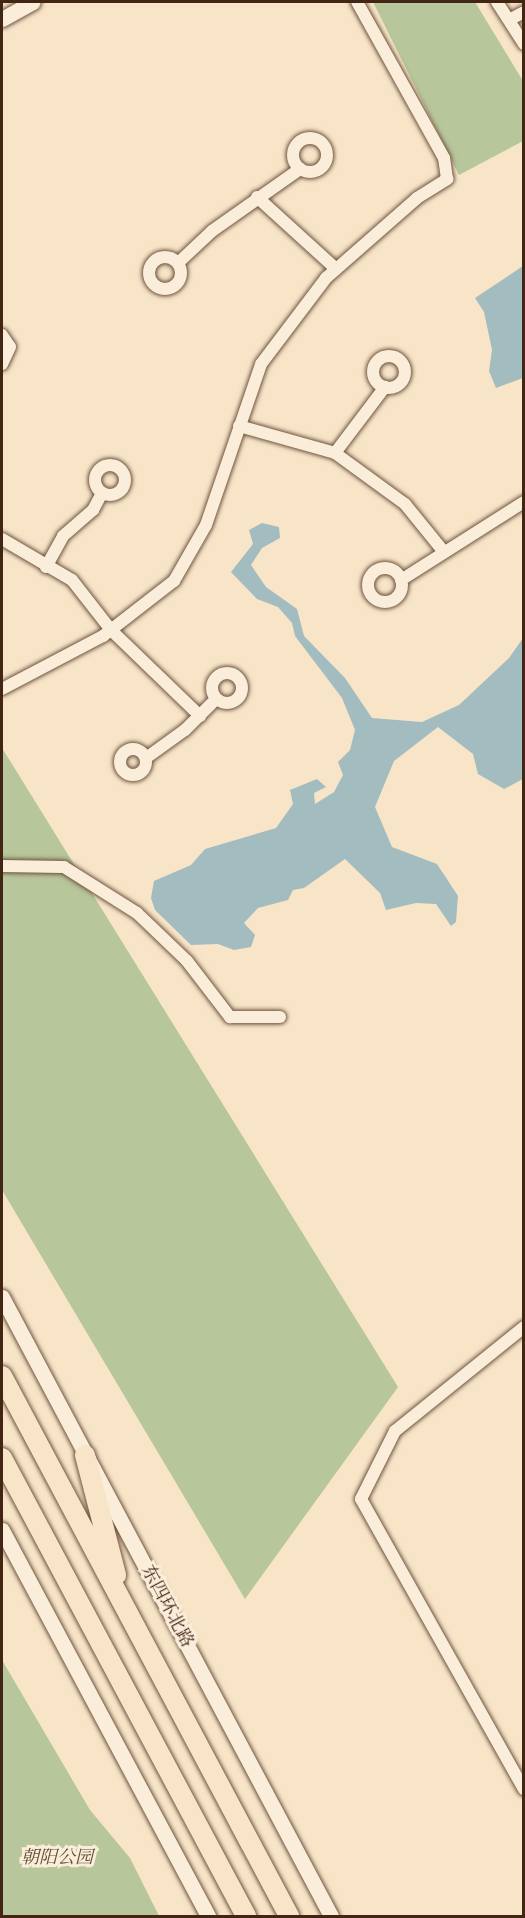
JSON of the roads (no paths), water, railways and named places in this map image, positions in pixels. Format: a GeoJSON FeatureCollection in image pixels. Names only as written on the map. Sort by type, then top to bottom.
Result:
{"type":"FeatureCollection","features":[{"type":"Feature","properties":{"kind":"highway","name":"东四环北路"},"geometry":{"type":"LineString","coordinates":[[2,1376],[289,1917]]}},
{"type":"Feature","properties":{"kind":"highway"},"geometry":{"type":"LineString","coordinates":[[85,1455],[125,1606]]}},
{"type":"Feature","properties":{"kind":"highway"},"geometry":{"type":"LineString","coordinates":[[2,1458],[246,1917]]}},
{"type":"Feature","properties":{"kind":"street"},"geometry":{"type":"LineString","coordinates":[[2,19],[33,2]]}},
{"type":"Feature","properties":{"kind":"street"},"geometry":{"type":"LineString","coordinates":[[2,689],[111,630],[174,580],[206,525],[261,364],[326,278],[417,198],[447,179],[444,158],[357,2]]}},
{"type":"Feature","properties":{"kind":"street"},"geometry":{"type":"LineString","coordinates":[[497,2],[524,44]]}},
{"type":"Feature","properties":{"kind":"street"},"geometry":{"type":"LineString","coordinates":[[508,20],[524,12]]}},
{"type":"Feature","properties":{"kind":"street"},"geometry":{"type":"LineString","coordinates":[[177,263],[256,197],[300,169]]}},
{"type":"Feature","properties":{"kind":"street"},"geometry":{"type":"LineString","coordinates":[[256,197],[336,269]]}},
{"type":"Feature","properties":{"kind":"street"},"geometry":{"type":"LineString","coordinates":[[2,335],[10,347],[2,364]]}},
{"type":"Feature","properties":{"kind":"street"},"geometry":{"type":"LineString","coordinates":[[334,453],[385,387]]}},
{"type":"Feature","properties":{"kind":"street"},"geometry":{"type":"LineString","coordinates":[[239,426],[334,453],[405,504],[444,552]]}},
{"type":"Feature","properties":{"kind":"street"},"geometry":{"type":"LineString","coordinates":[[46,567],[63,536],[93,510],[102,493]]}},
{"type":"Feature","properties":{"kind":"street"},"geometry":{"type":"LineString","coordinates":[[401,580],[524,502]]}},
{"type":"Feature","properties":{"kind":"street"},"geometry":{"type":"LineString","coordinates":[[2,539],[46,567],[72,580],[111,630],[200,716]]}},
{"type":"Feature","properties":{"kind":"street"},"geometry":{"type":"LineString","coordinates":[[146,758],[200,716],[216,699]]}},
{"type":"Feature","properties":{"kind":"street"},"geometry":{"type":"LineString","coordinates":[[2,866],[64,867],[137,913],[187,961],[230,1017],[280,1017]]}},
{"type":"Feature","properties":{"kind":"street","name":"东四环北路"},"geometry":{"type":"LineString","coordinates":[[2,1297],[331,1917]]}},
{"type":"Feature","properties":{"kind":"street"},"geometry":{"type":"LineString","coordinates":[[524,1327],[395,1431],[361,1499],[524,1789]]}},
{"type":"Feature","properties":{"kind":"street"},"geometry":{"type":"LineString","coordinates":[[2,1530],[208,1917]]}},
{"type":"Feature","properties":{"kind":"water"},"geometry":{"type":"Polygon","coordinates":[[[523,266],[523,378],[496,388],[489,371],[492,350],[484,312],[475,298],[523,266]]]}},
{"type":"Feature","properties":{"kind":"water"},"geometry":{"type":"Polygon","coordinates":[[[262,523],[279,527],[280,538],[262,548],[251,565],[266,587],[297,609],[304,636],[345,678],[372,718],[422,722],[459,705],[509,658],[523,638],[523,779],[504,789],[478,774],[473,754],[438,727],[394,761],[375,807],[392,847],[437,864],[458,896],[456,922],[451,926],[436,904],[416,903],[386,910],[380,893],[345,859],[304,888],[293,890],[288,900],[258,908],[244,923],[255,935],[251,947],[234,950],[218,944],[191,945],[155,910],[151,898],[154,881],[191,865],[205,849],[276,828],[293,804],[290,790],[317,779],[326,787],[314,793],[315,804],[334,792],[343,775],[338,762],[350,750],[355,730],[342,698],[295,636],[292,623],[278,607],[257,599],[231,572],[253,544],[249,530],[262,523]]]}},
{"type":"Feature","properties":{"kind":"park label","name":"朝阳公园"},"geometry":{"type":"Point","coordinates":[57,1859]}}]}
